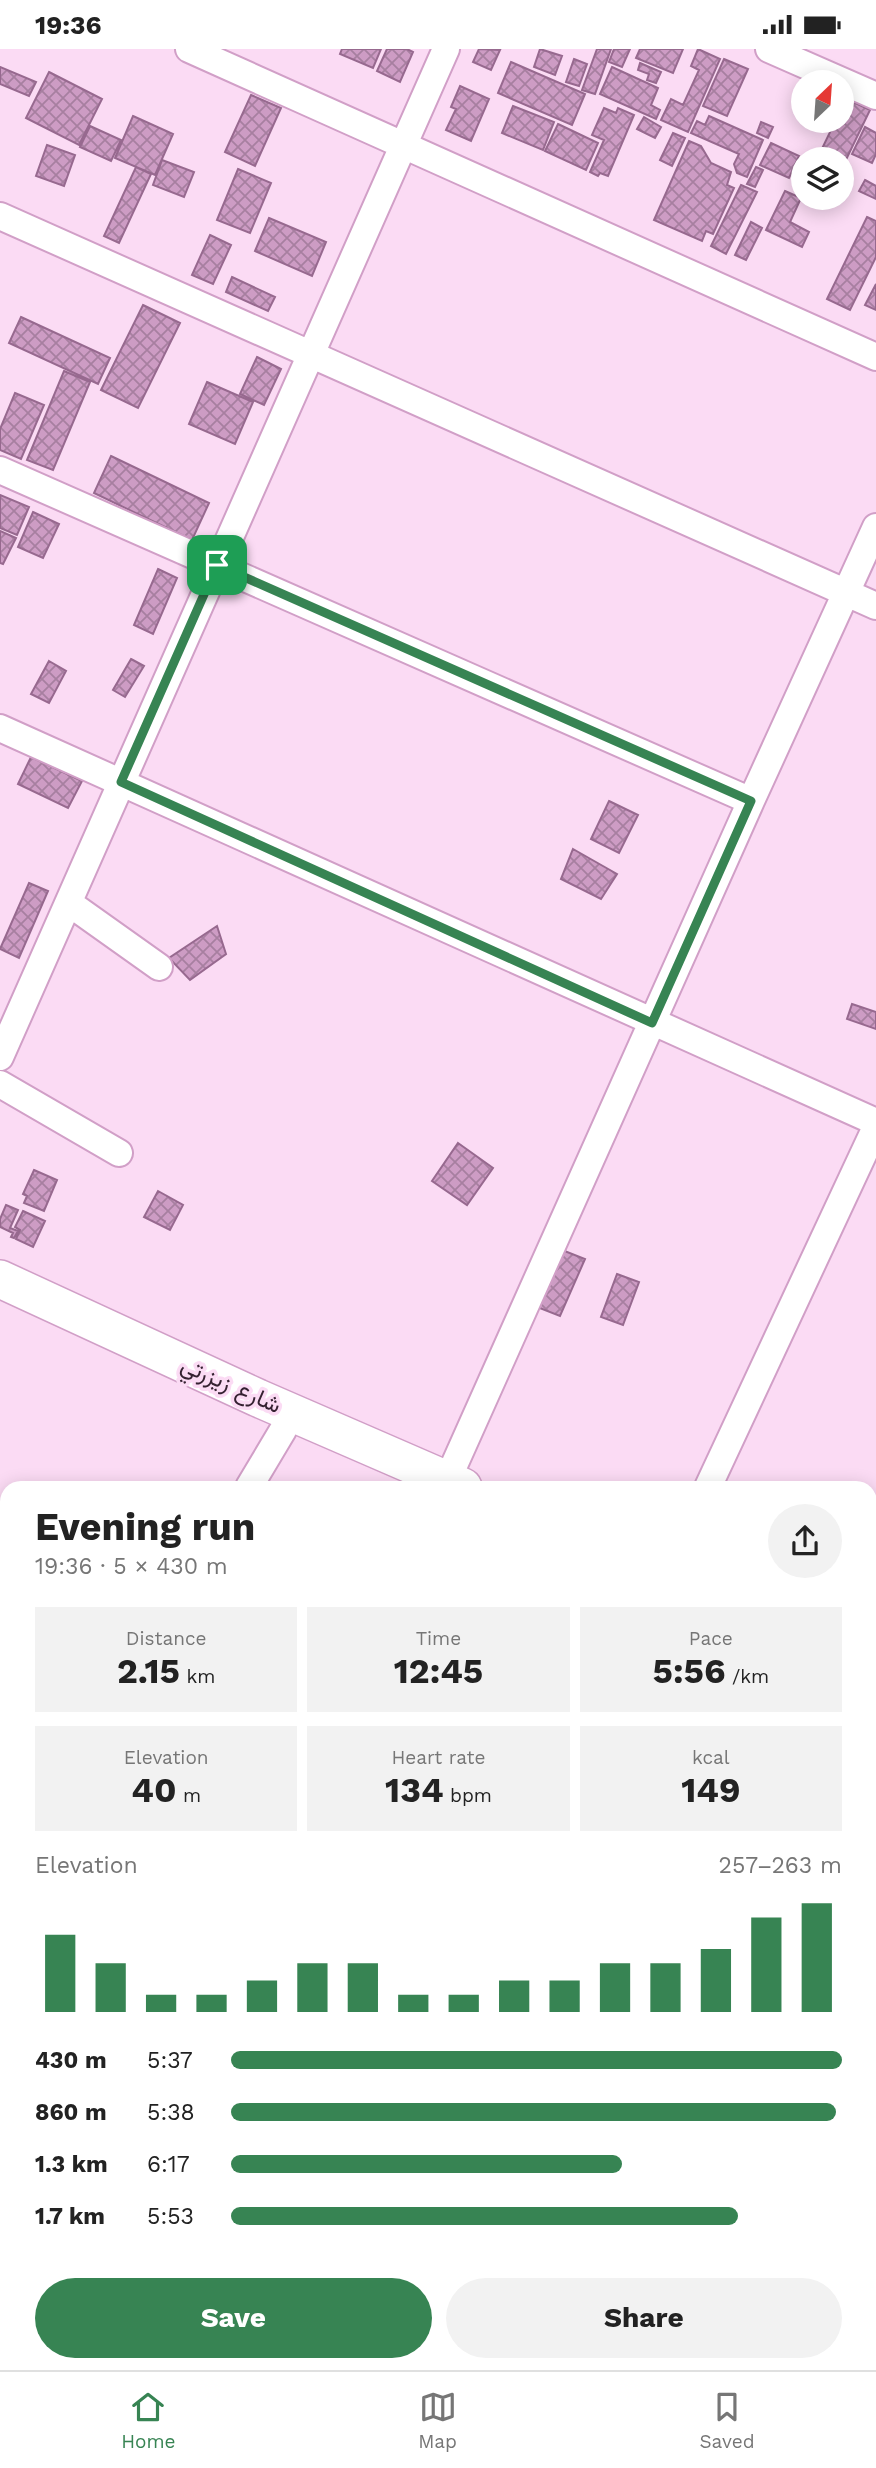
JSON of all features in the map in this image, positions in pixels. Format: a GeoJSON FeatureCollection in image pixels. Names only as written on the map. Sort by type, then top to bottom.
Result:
{"type":"FeatureCollection","features":[{"type":"Feature","properties":{"kind":"street"},"geometry":{"type":"LineString","coordinates":[[189,49],[876,357]]}},
{"type":"Feature","properties":{"kind":"street"},"geometry":{"type":"LineString","coordinates":[[0,1057],[11,1008],[69,903],[446,49]]}},
{"type":"Feature","properties":{"kind":"street"},"geometry":{"type":"LineString","coordinates":[[769,49],[876,96]]}},
{"type":"Feature","properties":{"kind":"street"},"geometry":{"type":"LineString","coordinates":[[0,216],[876,606]]}},
{"type":"Feature","properties":{"kind":"street"},"geometry":{"type":"LineString","coordinates":[[0,470],[751,801]]}},
{"type":"Feature","properties":{"kind":"street"},"geometry":{"type":"LineString","coordinates":[[444,1481],[876,527]]}},
{"type":"Feature","properties":{"kind":"street"},"geometry":{"type":"LineString","coordinates":[[0,727],[876,1125],[711,1481]]}},
{"type":"Feature","properties":{"kind":"street"},"geometry":{"type":"LineString","coordinates":[[69,903],[159,967]]}},
{"type":"Feature","properties":{"kind":"street"},"geometry":{"type":"LineString","coordinates":[[0,1084],[119,1153]]}},
{"type":"Feature","properties":{"kind":"street","name":"شارع زيزرتي"},"geometry":{"type":"LineString","coordinates":[[0,1279],[433,1481]]}},
{"type":"Feature","properties":{"kind":"street","name":"شارع زيزرتي"},"geometry":{"type":"LineString","coordinates":[[0,1300],[283,1430],[430,1481]]}},
{"type":"Feature","properties":{"kind":"street"},"geometry":{"type":"LineString","coordinates":[[253,1481],[283,1430]]}},
{"type":"Feature","properties":{"kind":"building"},"geometry":{"type":"Polygon","coordinates":[[[342,49],[381,49],[373,68],[340,54],[342,49]]]}},
{"type":"Feature","properties":{"kind":"building"},"geometry":{"type":"Polygon","coordinates":[[[387,49],[407,49],[413,52],[400,82],[377,71],[387,49]]]}},
{"type":"Feature","properties":{"kind":"building"},"geometry":{"type":"Polygon","coordinates":[[[479,49],[500,50],[491,70],[473,62],[479,49]]]}},
{"type":"Feature","properties":{"kind":"building"},"geometry":{"type":"Polygon","coordinates":[[[540,49],[562,56],[555,75],[534,67],[540,49]]]}},
{"type":"Feature","properties":{"kind":"building"},"geometry":{"type":"Polygon","coordinates":[[[597,49],[611,49],[595,94],[582,90],[597,49]]]}},
{"type":"Feature","properties":{"kind":"building"},"geometry":{"type":"Polygon","coordinates":[[[614,49],[630,49],[622,67],[609,62],[614,49]]]}},
{"type":"Feature","properties":{"kind":"building"},"geometry":{"type":"Polygon","coordinates":[[[640,49],[683,49],[673,73],[636,58],[640,49]]]}},
{"type":"Feature","properties":{"kind":"building"},"geometry":{"type":"Polygon","coordinates":[[[698,49],[720,59],[688,132],[661,120],[671,99],[683,105],[699,70],[691,66],[698,49]]]}},
{"type":"Feature","properties":{"kind":"building"},"geometry":{"type":"Polygon","coordinates":[[[574,59],[587,64],[579,86],[566,82],[574,59]]]}},
{"type":"Feature","properties":{"kind":"building"},"geometry":{"type":"Polygon","coordinates":[[[724,59],[748,69],[727,116],[703,106],[724,59]]]}},
{"type":"Feature","properties":{"kind":"building"},"geometry":{"type":"Polygon","coordinates":[[[511,62],[585,94],[572,125],[498,93],[511,62]]]}},
{"type":"Feature","properties":{"kind":"building"},"geometry":{"type":"Polygon","coordinates":[[[640,63],[661,72],[656,83],[647,80],[649,74],[638,70],[640,63]]]}},
{"type":"Feature","properties":{"kind":"building"},"geometry":{"type":"Polygon","coordinates":[[[0,67],[36,82],[29,96],[0,84],[0,67]]]}},
{"type":"Feature","properties":{"kind":"building"},"geometry":{"type":"Polygon","coordinates":[[[612,67],[658,88],[651,105],[660,110],[656,119],[600,94],[612,67]]]}},
{"type":"Feature","properties":{"kind":"building"},"geometry":{"type":"Polygon","coordinates":[[[49,72],[102,99],[79,145],[26,118],[49,72]]]}},
{"type":"Feature","properties":{"kind":"building"},"geometry":{"type":"Polygon","coordinates":[[[460,86],[489,99],[471,141],[446,130],[456,109],[451,107],[460,86]]]}},
{"type":"Feature","properties":{"kind":"building"},"geometry":{"type":"Polygon","coordinates":[[[251,95],[281,108],[255,166],[225,152],[251,95]]]}},
{"type":"Feature","properties":{"kind":"building"},"geometry":{"type":"Polygon","coordinates":[[[854,102],[870,110],[852,147],[823,147],[830,133],[854,133],[854,102]]]}},
{"type":"Feature","properties":{"kind":"building"},"geometry":{"type":"Polygon","coordinates":[[[513,106],[554,122],[543,150],[502,133],[513,106]]]}},
{"type":"Feature","properties":{"kind":"building"},"geometry":{"type":"Polygon","coordinates":[[[604,108],[616,113],[618,108],[634,115],[608,176],[600,173],[598,176],[590,172],[604,140],[592,135],[604,108]]]}},
{"type":"Feature","properties":{"kind":"building"},"geometry":{"type":"Polygon","coordinates":[[[133,116],[173,134],[155,175],[115,158],[133,116]]]}},
{"type":"Feature","properties":{"kind":"building"},"geometry":{"type":"Polygon","coordinates":[[[709,116],[763,140],[747,177],[737,173],[734,164],[739,154],[691,133],[697,121],[705,125],[709,116]]]}},
{"type":"Feature","properties":{"kind":"building"},"geometry":{"type":"Polygon","coordinates":[[[644,117],[661,127],[655,138],[637,129],[644,117]]]}},
{"type":"Feature","properties":{"kind":"building"},"geometry":{"type":"Polygon","coordinates":[[[761,122],[773,127],[768,138],[757,133],[761,122]]]}},
{"type":"Feature","properties":{"kind":"building"},"geometry":{"type":"Polygon","coordinates":[[[558,124],[598,143],[586,170],[545,151],[558,124]]]}},
{"type":"Feature","properties":{"kind":"building"},"geometry":{"type":"Polygon","coordinates":[[[90,126],[121,140],[111,161],[80,147],[90,126]]]}},
{"type":"Feature","properties":{"kind":"building"},"geometry":{"type":"Polygon","coordinates":[[[865,127],[876,133],[876,154],[872,163],[854,155],[865,127]]]}},
{"type":"Feature","properties":{"kind":"building"},"geometry":{"type":"Polygon","coordinates":[[[673,133],[685,138],[672,166],[660,160],[673,133]]]}},
{"type":"Feature","properties":{"kind":"building"},"geometry":{"type":"Polygon","coordinates":[[[689,141],[701,146],[711,163],[731,172],[727,185],[734,188],[713,234],[706,231],[702,241],[654,220],[689,141]]]}},
{"type":"Feature","properties":{"kind":"building"},"geometry":{"type":"Polygon","coordinates":[[[771,143],[791,152],[789,178],[760,165],[771,143]]]}},
{"type":"Feature","properties":{"kind":"building"},"geometry":{"type":"Polygon","coordinates":[[[47,145],[75,155],[64,186],[36,176],[47,145]]]}},
{"type":"Feature","properties":{"kind":"building"},"geometry":{"type":"Polygon","coordinates":[[[162,160],[194,172],[184,197],[153,185],[162,160]]]}},
{"type":"Feature","properties":{"kind":"building"},"geometry":{"type":"Polygon","coordinates":[[[136,167],[151,174],[119,243],[104,236],[136,167]]]}},
{"type":"Feature","properties":{"kind":"building"},"geometry":{"type":"Polygon","coordinates":[[[756,167],[763,170],[755,187],[747,184],[756,167]]]}},
{"type":"Feature","properties":{"kind":"building"},"geometry":{"type":"Polygon","coordinates":[[[238,169],[271,183],[250,233],[217,220],[238,169]]]}},
{"type":"Feature","properties":{"kind":"building"},"geometry":{"type":"Polygon","coordinates":[[[865,180],[876,186],[876,199],[859,191],[865,180]]]}},
{"type":"Feature","properties":{"kind":"building"},"geometry":{"type":"Polygon","coordinates":[[[741,185],[757,192],[726,254],[711,246],[741,185]]]}},
{"type":"Feature","properties":{"kind":"building"},"geometry":{"type":"Polygon","coordinates":[[[785,191],[791,194],[791,210],[796,210],[790,222],[809,232],[802,247],[766,230],[785,191]]]}},
{"type":"Feature","properties":{"kind":"building"},"geometry":{"type":"Polygon","coordinates":[[[867,217],[876,221],[876,257],[850,310],[827,299],[867,217]]]}},
{"type":"Feature","properties":{"kind":"building"},"geometry":{"type":"Polygon","coordinates":[[[269,218],[326,242],[312,276],[255,251],[269,218]]]}},
{"type":"Feature","properties":{"kind":"building"},"geometry":{"type":"Polygon","coordinates":[[[751,222],[762,228],[746,260],[735,255],[751,222]]]}},
{"type":"Feature","properties":{"kind":"building"},"geometry":{"type":"Polygon","coordinates":[[[210,235],[231,245],[213,284],[192,275],[210,235]]]}},
{"type":"Feature","properties":{"kind":"building"},"geometry":{"type":"Polygon","coordinates":[[[232,277],[275,297],[268,311],[226,292],[232,277]]]}},
{"type":"Feature","properties":{"kind":"building"},"geometry":{"type":"Polygon","coordinates":[[[876,284],[876,310],[865,305],[876,284]]]}},
{"type":"Feature","properties":{"kind":"building"},"geometry":{"type":"Polygon","coordinates":[[[143,305],[180,323],[138,408],[101,390],[143,305]]]}},
{"type":"Feature","properties":{"kind":"building"},"geometry":{"type":"Polygon","coordinates":[[[21,317],[110,358],[98,384],[9,343],[21,317]]]}},
{"type":"Feature","properties":{"kind":"building"},"geometry":{"type":"Polygon","coordinates":[[[257,357],[281,369],[264,405],[240,394],[257,357]]]}},
{"type":"Feature","properties":{"kind":"building"},"geometry":{"type":"Polygon","coordinates":[[[64,371],[90,382],[53,470],[27,460],[64,371]]]}},
{"type":"Feature","properties":{"kind":"building"},"geometry":{"type":"Polygon","coordinates":[[[207,382],[253,402],[235,444],[189,424],[207,382]]]}},
{"type":"Feature","properties":{"kind":"building"},"geometry":{"type":"Polygon","coordinates":[[[15,393],[44,405],[21,459],[0,450],[0,429],[15,393]]]}},
{"type":"Feature","properties":{"kind":"building"},"geometry":{"type":"Polygon","coordinates":[[[111,456],[209,503],[192,540],[94,493],[111,456]]]}},
{"type":"Feature","properties":{"kind":"building"},"geometry":{"type":"Polygon","coordinates":[[[0,495],[29,507],[17,535],[0,528],[0,495]]]}},
{"type":"Feature","properties":{"kind":"building"},"geometry":{"type":"Polygon","coordinates":[[[33,512],[59,524],[43,558],[18,547],[33,512]]]}},
{"type":"Feature","properties":{"kind":"building"},"geometry":{"type":"Polygon","coordinates":[[[0,531],[16,538],[3,564],[0,563],[0,531]]]}},
{"type":"Feature","properties":{"kind":"building"},"geometry":{"type":"Polygon","coordinates":[[[158,569],[177,578],[153,634],[134,625],[158,569]]]}},
{"type":"Feature","properties":{"kind":"building"},"geometry":{"type":"Polygon","coordinates":[[[131,659],[144,666],[125,697],[113,690],[131,659]]]}},
{"type":"Feature","properties":{"kind":"building"},"geometry":{"type":"Polygon","coordinates":[[[49,661],[66,671],[49,703],[31,694],[49,661]]]}},
{"type":"Feature","properties":{"kind":"building"},"geometry":{"type":"Polygon","coordinates":[[[31,757],[82,781],[68,808],[18,784],[31,757]]]}},
{"type":"Feature","properties":{"kind":"building"},"geometry":{"type":"Polygon","coordinates":[[[609,801],[638,815],[619,853],[591,839],[609,801]]]}},
{"type":"Feature","properties":{"kind":"building"},"geometry":{"type":"Polygon","coordinates":[[[573,849],[617,874],[601,899],[561,879],[573,849]]]}},
{"type":"Feature","properties":{"kind":"building"},"geometry":{"type":"Polygon","coordinates":[[[29,883],[48,891],[19,958],[0,949],[29,883]]]}},
{"type":"Feature","properties":{"kind":"building"},"geometry":{"type":"Polygon","coordinates":[[[217,926],[226,954],[190,980],[169,958],[217,926]]]}},
{"type":"Feature","properties":{"kind":"building"},"geometry":{"type":"Polygon","coordinates":[[[852,1004],[876,1012],[876,1029],[847,1019],[852,1004]]]}},
{"type":"Feature","properties":{"kind":"building"},"geometry":{"type":"Polygon","coordinates":[[[458,1143],[493,1168],[467,1205],[432,1181],[458,1143]]]}},
{"type":"Feature","properties":{"kind":"building"},"geometry":{"type":"Polygon","coordinates":[[[34,1170],[57,1180],[44,1211],[24,1203],[27,1196],[23,1194],[34,1170]]]}},
{"type":"Feature","properties":{"kind":"building"},"geometry":{"type":"Polygon","coordinates":[[[158,1191],[183,1205],[170,1230],[144,1217],[158,1191]]]}},
{"type":"Feature","properties":{"kind":"building"},"geometry":{"type":"Polygon","coordinates":[[[6,1205],[18,1210],[10,1228],[18,1231],[14,1238],[11,1237],[13,1233],[0,1227],[0,1219],[6,1205]]]}},
{"type":"Feature","properties":{"kind":"building"},"geometry":{"type":"Polygon","coordinates":[[[23,1211],[45,1221],[33,1247],[16,1239],[20,1230],[15,1227],[23,1211]]]}},
{"type":"Feature","properties":{"kind":"building"},"geometry":{"type":"Polygon","coordinates":[[[562,1250],[585,1259],[560,1316],[537,1307],[562,1250]]]}},
{"type":"Feature","properties":{"kind":"building"},"geometry":{"type":"Polygon","coordinates":[[[617,1274],[639,1282],[623,1325],[601,1317],[617,1274]]]}},
{"type":"Feature","properties":{"kind":"route"},"geometry":{"type":"LineString","coordinates":[[217,565],[751,801],[652,1023],[121,782],[217,565]]}}]}
